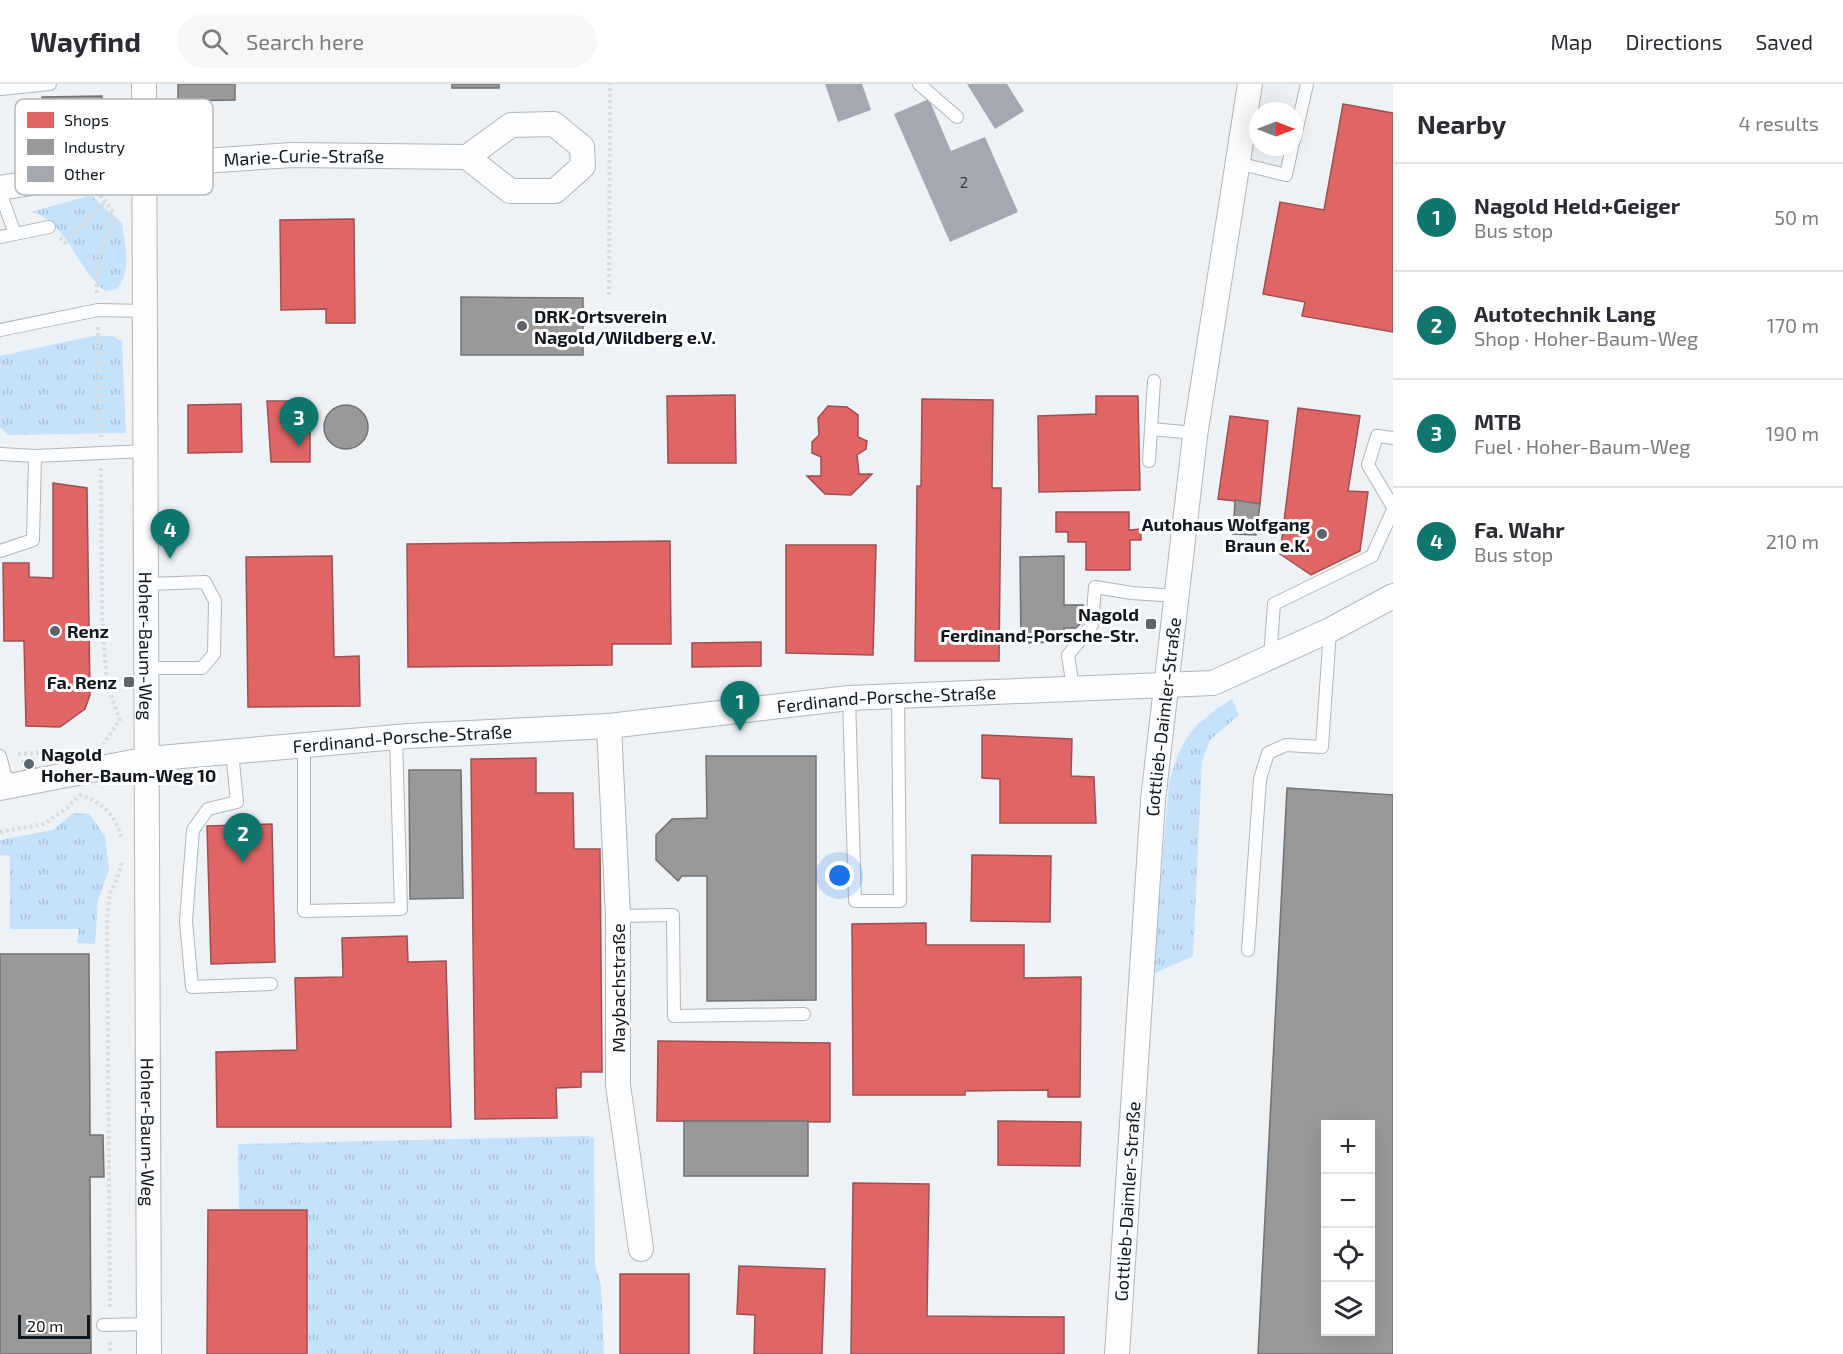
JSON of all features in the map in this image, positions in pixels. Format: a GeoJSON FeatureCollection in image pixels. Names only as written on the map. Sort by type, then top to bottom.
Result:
{"type":"FeatureCollection","features":[{"type":"Feature","properties":{"kind":"street","name":"Gottlieb-Daimler-Straße"},"geometry":{"type":"LineString","coordinates":[[1117,1354],[1153,800],[1195,433],[1250,84]]}},
{"type":"Feature","properties":{"kind":"street","name":"Marie-Curie-Straße"},"geometry":{"type":"LineString","coordinates":[[213,161],[292,156],[467,157]]}},
{"type":"Feature","properties":{"kind":"street","name":"Marie-Curie-Straße"},"geometry":{"type":"LineString","coordinates":[[0,190],[15,187]]}},
{"type":"Feature","properties":{"kind":"street","name":"Hoher-Baum-Weg"},"geometry":{"type":"LineString","coordinates":[[144,195],[148,668],[149,1354]]}},
{"type":"Feature","properties":{"kind":"street","name":"Ferdinand-Porsche-Straße"},"geometry":{"type":"LineString","coordinates":[[4,787],[148,759],[396,737],[609,726],[849,698],[1212,682],[1330,630],[1393,596]]}},
{"type":"Feature","properties":{"kind":"street","name":"Maybachstraße"},"geometry":{"type":"LineString","coordinates":[[609,726],[618,916],[618,1085],[641,1250]]}},
{"type":"Feature","properties":{"kind":"lane"},"geometry":{"type":"LineString","coordinates":[[1,84],[1,89],[50,84]]}},
{"type":"Feature","properties":{"kind":"lane"},"geometry":{"type":"LineString","coordinates":[[919,84],[957,117]]}},
{"type":"Feature","properties":{"kind":"lane"},"geometry":{"type":"LineString","coordinates":[[1303,102],[1307,84]]}},
{"type":"Feature","properties":{"kind":"lane"},"geometry":{"type":"LineString","coordinates":[[1238,163],[1286,175],[1291,156]]}},
{"type":"Feature","properties":{"kind":"lane"},"geometry":{"type":"LineString","coordinates":[[0,190],[15,234]]}},
{"type":"Feature","properties":{"kind":"lane"},"geometry":{"type":"LineString","coordinates":[[0,237],[49,227]]}},
{"type":"Feature","properties":{"kind":"lane"},"geometry":{"type":"LineString","coordinates":[[0,330],[98,310],[145,311]]}},
{"type":"Feature","properties":{"kind":"lane"},"geometry":{"type":"LineString","coordinates":[[1149,461],[1154,381]]}},
{"type":"Feature","properties":{"kind":"lane"},"geometry":{"type":"LineString","coordinates":[[1151,429],[1195,433]]}},
{"type":"Feature","properties":{"kind":"lane"},"geometry":{"type":"LineString","coordinates":[[1270,658],[1274,604],[1372,556],[1393,508],[1368,465],[1377,436],[1393,438]]}},
{"type":"Feature","properties":{"kind":"lane"},"geometry":{"type":"LineString","coordinates":[[0,454],[36,456],[146,451]]}},
{"type":"Feature","properties":{"kind":"lane"},"geometry":{"type":"LineString","coordinates":[[0,551],[33,540],[36,456]]}},
{"type":"Feature","properties":{"kind":"lane"},"geometry":{"type":"LineString","coordinates":[[147,584],[205,582],[215,601],[214,654],[202,668],[148,668]]}},
{"type":"Feature","properties":{"kind":"lane"},"geometry":{"type":"LineString","coordinates":[[1073,688],[1068,655],[1092,624],[1095,587],[1132,594],[1177,596]]}},
{"type":"Feature","properties":{"kind":"lane"},"geometry":{"type":"LineString","coordinates":[[1248,950],[1260,779],[1268,753],[1286,745],[1322,747],[1330,630]]}},
{"type":"Feature","properties":{"kind":"lane"},"geometry":{"type":"LineString","coordinates":[[849,698],[855,901],[900,901],[898,696]]}},
{"type":"Feature","properties":{"kind":"lane"},"geometry":{"type":"LineString","coordinates":[[304,745],[304,911],[401,909],[396,737]]}},
{"type":"Feature","properties":{"kind":"lane"},"geometry":{"type":"LineString","coordinates":[[232,752],[237,802],[208,808],[193,830],[186,921],[192,987],[271,984]]}},
{"type":"Feature","properties":{"kind":"lane"},"geometry":{"type":"LineString","coordinates":[[0,756],[4,787]]}},
{"type":"Feature","properties":{"kind":"lane"},"geometry":{"type":"LineString","coordinates":[[618,916],[673,915],[674,1016],[804,1014]]}},
{"type":"Feature","properties":{"kind":"lane"},"geometry":{"type":"LineString","coordinates":[[106,1325],[149,1324]]}},
{"type":"Feature","properties":{"kind":"path"},"geometry":{"type":"LineString","coordinates":[[609,296],[610,84]]}},
{"type":"Feature","properties":{"kind":"path"},"geometry":{"type":"LineString","coordinates":[[49,227],[65,243],[105,202]]}},
{"type":"Feature","properties":{"kind":"path"},"geometry":{"type":"LineString","coordinates":[[0,832],[44,824],[67,808],[80,795],[90,798],[109,811],[118,824],[123,845]]}},
{"type":"Feature","properties":{"kind":"path"},"geometry":{"type":"LineString","coordinates":[[110,1354],[106,1325],[107,919],[110,892],[117,879],[122,855]]}},
{"type":"Feature","properties":{"kind":"green space"},"geometry":{"type":"Polygon","coordinates":[[[91,195],[122,223],[126,266],[122,282],[117,289],[105,291],[96,283],[61,232],[43,216],[31,212],[91,195]]]}},
{"type":"Feature","properties":{"kind":"green space"},"geometry":{"type":"Polygon","coordinates":[[[93,336],[112,336],[122,341],[126,433],[8,435],[0,427],[0,356],[93,336]]]}},
{"type":"Feature","properties":{"kind":"green space"},"geometry":{"type":"Polygon","coordinates":[[[1232,699],[1239,715],[1210,740],[1202,761],[1193,956],[1153,974],[1169,782],[1184,742],[1198,724],[1232,699]]]}},
{"type":"Feature","properties":{"kind":"green space"},"geometry":{"type":"Polygon","coordinates":[[[73,813],[89,814],[105,836],[109,870],[98,900],[95,944],[77,943],[79,929],[10,929],[10,856],[0,855],[0,840],[53,830],[73,813]]]}},
{"type":"Feature","properties":{"kind":"green space"},"geometry":{"type":"Polygon","coordinates":[[[588,1136],[594,1138],[595,1265],[601,1285],[604,1354],[307,1354],[307,1210],[239,1210],[238,1144],[588,1136]]]}},
{"type":"Feature","properties":{"kind":"building: Shops"},"geometry":{"type":"Polygon","coordinates":[[[1343,104],[1393,113],[1393,332],[1302,316],[1305,302],[1263,294],[1280,202],[1324,210],[1343,104]]]}},
{"type":"Feature","properties":{"kind":"building: Shops"},"geometry":{"type":"Polygon","coordinates":[[[354,219],[355,323],[326,323],[326,309],[281,310],[280,220],[354,219]]]}},
{"type":"Feature","properties":{"kind":"building: Shops"},"geometry":{"type":"Polygon","coordinates":[[[735,395],[736,463],[668,463],[667,396],[735,395]]]}},
{"type":"Feature","properties":{"kind":"building: Shops"},"geometry":{"type":"Polygon","coordinates":[[[1096,396],[1138,396],[1140,490],[1039,492],[1038,416],[1096,414],[1096,396]]]}},
{"type":"Feature","properties":{"kind":"building: Shops"},"geometry":{"type":"Polygon","coordinates":[[[922,399],[993,400],[992,488],[1001,488],[999,661],[915,661],[917,486],[921,486],[922,399]]]}},
{"type":"Feature","properties":{"kind":"building: Shops"},"geometry":{"type":"Polygon","coordinates":[[[267,401],[293,401],[310,418],[310,462],[271,462],[267,401]]]}},
{"type":"Feature","properties":{"kind":"building: Shops"},"geometry":{"type":"Polygon","coordinates":[[[241,404],[242,452],[188,453],[188,405],[241,404]]]}},
{"type":"Feature","properties":{"kind":"building: Shops"},"geometry":{"type":"Polygon","coordinates":[[[828,406],[847,407],[858,415],[858,437],[867,441],[866,449],[857,455],[859,474],[872,474],[851,495],[825,494],[807,476],[821,476],[821,457],[812,453],[812,442],[819,435],[818,418],[828,406]]]}},
{"type":"Feature","properties":{"kind":"building: Shops"},"geometry":{"type":"Polygon","coordinates":[[[1298,408],[1360,416],[1348,491],[1368,492],[1360,551],[1311,575],[1280,554],[1298,408]]]}},
{"type":"Feature","properties":{"kind":"building: Shops"},"geometry":{"type":"Polygon","coordinates":[[[1230,416],[1268,421],[1260,504],[1218,499],[1230,416]]]}},
{"type":"Feature","properties":{"kind":"building: Shops"},"geometry":{"type":"Polygon","coordinates":[[[53,483],[87,488],[90,695],[85,709],[60,727],[26,726],[24,641],[4,641],[3,563],[29,563],[29,577],[53,578],[53,483]]]}},
{"type":"Feature","properties":{"kind":"building: Shops"},"geometry":{"type":"Polygon","coordinates":[[[1056,512],[1129,512],[1129,530],[1141,529],[1141,540],[1130,540],[1130,570],[1086,570],[1086,542],[1068,542],[1068,532],[1056,532],[1056,512]]]}},
{"type":"Feature","properties":{"kind":"building: Shops"},"geometry":{"type":"Polygon","coordinates":[[[670,541],[671,644],[612,644],[612,665],[408,667],[407,544],[670,541]]]}},
{"type":"Feature","properties":{"kind":"building: Shops"},"geometry":{"type":"Polygon","coordinates":[[[786,545],[876,545],[873,655],[786,653],[786,545]]]}},
{"type":"Feature","properties":{"kind":"building: Shops"},"geometry":{"type":"Polygon","coordinates":[[[332,556],[334,657],[359,656],[360,706],[248,707],[246,557],[332,556]]]}},
{"type":"Feature","properties":{"kind":"building: Shops"},"geometry":{"type":"Polygon","coordinates":[[[761,642],[761,666],[692,667],[692,643],[761,642]]]}},
{"type":"Feature","properties":{"kind":"building: Shops"},"geometry":{"type":"Polygon","coordinates":[[[982,735],[1072,739],[1071,776],[1094,777],[1096,823],[1000,823],[1000,779],[982,778],[982,735]]]}},
{"type":"Feature","properties":{"kind":"building: Shops"},"geometry":{"type":"Polygon","coordinates":[[[536,758],[536,793],[573,793],[574,849],[600,849],[602,1072],[581,1072],[581,1087],[556,1088],[557,1118],[475,1119],[471,759],[536,758]]]}},
{"type":"Feature","properties":{"kind":"building: Shops"},"geometry":{"type":"Polygon","coordinates":[[[272,824],[275,962],[211,964],[207,826],[272,824]]]}},
{"type":"Feature","properties":{"kind":"building: Shops"},"geometry":{"type":"Polygon","coordinates":[[[972,855],[1051,856],[1050,922],[971,921],[972,855]]]}},
{"type":"Feature","properties":{"kind":"building: Shops"},"geometry":{"type":"Polygon","coordinates":[[[926,923],[926,945],[1024,945],[1024,978],[1081,977],[1080,1097],[1048,1097],[1048,1090],[965,1091],[965,1095],[853,1095],[852,924],[926,923]]]}},
{"type":"Feature","properties":{"kind":"building: Shops"},"geometry":{"type":"Polygon","coordinates":[[[407,936],[408,962],[446,961],[451,1127],[217,1127],[216,1052],[297,1050],[295,978],[343,977],[342,938],[407,936]]]}},
{"type":"Feature","properties":{"kind":"building: Shops"},"geometry":{"type":"Polygon","coordinates":[[[658,1041],[830,1043],[830,1122],[657,1121],[658,1041]]]}},
{"type":"Feature","properties":{"kind":"building: Shops"},"geometry":{"type":"Polygon","coordinates":[[[998,1121],[1081,1122],[1080,1166],[998,1165],[998,1121]]]}},
{"type":"Feature","properties":{"kind":"building: Shops"},"geometry":{"type":"Polygon","coordinates":[[[853,1183],[929,1184],[927,1316],[1064,1317],[1064,1354],[851,1354],[853,1183]]]}},
{"type":"Feature","properties":{"kind":"building: Shops"},"geometry":{"type":"Polygon","coordinates":[[[208,1210],[307,1210],[307,1354],[207,1354],[208,1210]]]}},
{"type":"Feature","properties":{"kind":"building: Shops"},"geometry":{"type":"Polygon","coordinates":[[[739,1266],[825,1269],[822,1354],[754,1354],[755,1315],[737,1314],[739,1266]]]}},
{"type":"Feature","properties":{"kind":"building: Shops"},"geometry":{"type":"Polygon","coordinates":[[[620,1274],[689,1274],[689,1354],[620,1354],[620,1274]]]}},
{"type":"Feature","properties":{"kind":"building: Industry"},"geometry":{"type":"Polygon","coordinates":[[[178,84],[235,84],[235,100],[178,99],[178,84]]]}},
{"type":"Feature","properties":{"kind":"building: Industry"},"geometry":{"type":"Polygon","coordinates":[[[452,84],[499,84],[499,88],[452,88],[452,84]]]}},
{"type":"Feature","properties":{"kind":"building: Industry"},"geometry":{"type":"Polygon","coordinates":[[[102,96],[102,99],[42,99],[42,97],[102,96]]]}},
{"type":"Feature","properties":{"kind":"building: Industry","name":"DRK-Ortsverein Nagold/Wildberg e.V."},"geometry":{"type":"Polygon","coordinates":[[[461,297],[583,298],[583,355],[461,355],[461,297]]]}},
{"type":"Feature","properties":{"kind":"building: Industry"},"geometry":{"type":"Polygon","coordinates":[[[346,405],[361,412],[368,427],[361,442],[346,449],[331,442],[324,427],[331,412],[346,405]]]}},
{"type":"Feature","properties":{"kind":"building: Industry"},"geometry":{"type":"Polygon","coordinates":[[[1235,500],[1260,504],[1256,535],[1233,534],[1235,500]]]}},
{"type":"Feature","properties":{"kind":"building: Industry"},"geometry":{"type":"Polygon","coordinates":[[[1064,556],[1064,605],[1083,605],[1084,620],[1076,628],[1064,628],[1065,642],[1021,643],[1020,557],[1064,556]]]}},
{"type":"Feature","properties":{"kind":"building: Industry"},"geometry":{"type":"Polygon","coordinates":[[[706,756],[816,756],[816,1000],[707,1001],[707,876],[682,876],[678,881],[656,860],[656,835],[672,819],[707,818],[706,756]]]}},
{"type":"Feature","properties":{"kind":"building: Industry","name":"Nagold Hoher-Baum-Weg 10"},"geometry":{"type":"Polygon","coordinates":[[[33,759],[35,767],[25,770],[23,761],[33,759]]]}},
{"type":"Feature","properties":{"kind":"building: Industry"},"geometry":{"type":"Polygon","coordinates":[[[409,770],[461,770],[463,898],[410,899],[409,770]]]}},
{"type":"Feature","properties":{"kind":"building: Industry"},"geometry":{"type":"Polygon","coordinates":[[[1287,788],[1393,795],[1393,1354],[1258,1354],[1287,788]]]}},
{"type":"Feature","properties":{"kind":"building: Industry"},"geometry":{"type":"Polygon","coordinates":[[[0,954],[89,954],[90,1135],[103,1135],[104,1177],[90,1177],[91,1354],[0,1354],[0,954]]]}},
{"type":"Feature","properties":{"kind":"building: Industry"},"geometry":{"type":"Polygon","coordinates":[[[684,1121],[808,1121],[808,1176],[684,1176],[684,1121]]]}},
{"type":"Feature","properties":{"kind":"building: Other"},"geometry":{"type":"Polygon","coordinates":[[[825,84],[862,84],[871,110],[838,122],[825,84]]]}},
{"type":"Feature","properties":{"kind":"building: Other"},"geometry":{"type":"Polygon","coordinates":[[[967,84],[1007,84],[1024,111],[995,129],[967,84]]]}},
{"type":"Feature","properties":{"kind":"building: Other"},"geometry":{"type":"Polygon","coordinates":[[[929,99],[951,151],[985,137],[1018,212],[950,242],[894,114],[929,99]]]}},
{"type":"Feature","properties":{"kind":"place","name":"DRK-Ortsverein Nagold/Wildberg e.V."},"geometry":{"type":"Point","coordinates":[522,326]}},
{"type":"Feature","properties":{"kind":"place","name":"MTB"},"geometry":{"type":"Point","coordinates":[299,447]}},
{"type":"Feature","properties":{"kind":"place","name":"Autohaus Wolfgang Braun e.K."},"geometry":{"type":"Point","coordinates":[1322,534]}},
{"type":"Feature","properties":{"kind":"place","name":"Fa. Wahr"},"geometry":{"type":"Point","coordinates":[170,559]}},
{"type":"Feature","properties":{"kind":"place","name":"Nagold Ferdinand-Porsche-Str."},"geometry":{"type":"Point","coordinates":[1151,624]}},
{"type":"Feature","properties":{"kind":"place","name":"Renz"},"geometry":{"type":"Point","coordinates":[55,631]}},
{"type":"Feature","properties":{"kind":"place","name":"Fa. Renz"},"geometry":{"type":"Point","coordinates":[129,682]}},
{"type":"Feature","properties":{"kind":"place","name":"Nagold Held+Geiger"},"geometry":{"type":"Point","coordinates":[740,731]}},
{"type":"Feature","properties":{"kind":"place","name":"Nagold Hoher-Baum-Weg 10"},"geometry":{"type":"Point","coordinates":[29,764]}},
{"type":"Feature","properties":{"kind":"place","name":"Autotechnik Lang"},"geometry":{"type":"Point","coordinates":[243,863]}}]}
